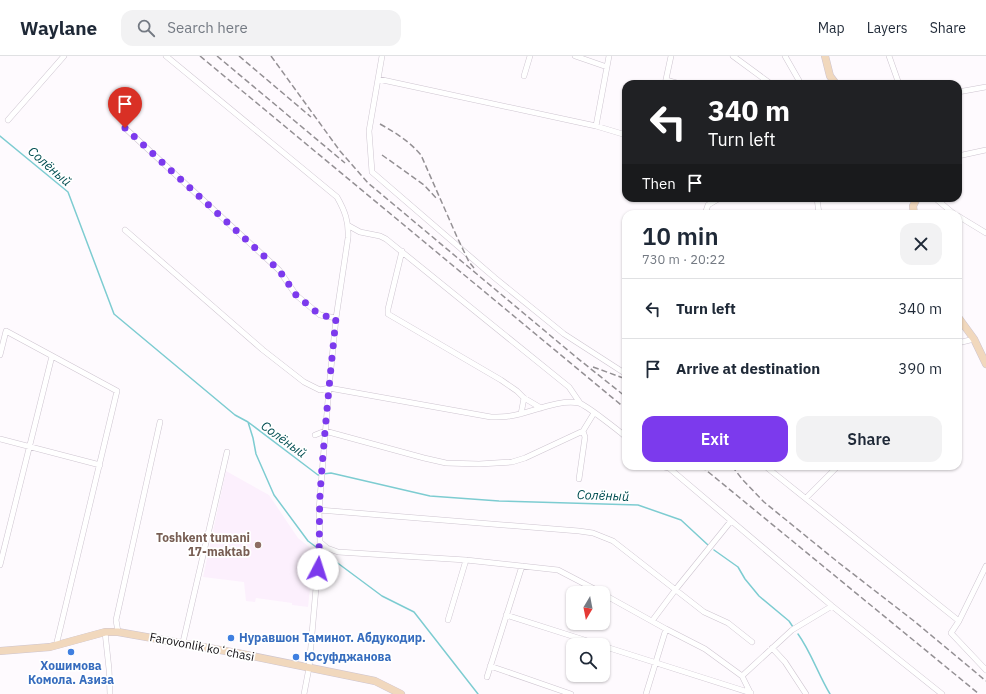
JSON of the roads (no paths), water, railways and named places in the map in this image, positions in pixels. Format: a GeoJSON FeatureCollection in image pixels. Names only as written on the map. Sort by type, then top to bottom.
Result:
{"type":"FeatureCollection","features":[{"type":"Feature","properties":{"kind":"street"},"geometry":{"type":"LineString","coordinates":[[8,120],[64,56]]}},
{"type":"Feature","properties":{"kind":"street"},"geometry":{"type":"LineString","coordinates":[[166,56],[337,197],[344,209],[349,226],[336,318],[329,388],[319,510],[320,544],[309,668],[304,694]]}},
{"type":"Feature","properties":{"kind":"street"},"geometry":{"type":"LineString","coordinates":[[382,56],[369,131],[372,172],[495,278],[564,334],[622,371]]}},
{"type":"Feature","properties":{"kind":"street"},"geometry":{"type":"LineString","coordinates":[[524,76],[530,56]]}},
{"type":"Feature","properties":{"kind":"street"},"geometry":{"type":"LineString","coordinates":[[575,56],[607,66]]}},
{"type":"Feature","properties":{"kind":"street"},"geometry":{"type":"LineString","coordinates":[[596,126],[609,56]]}},
{"type":"Feature","properties":{"kind":"street"},"geometry":{"type":"LineString","coordinates":[[665,80],[671,56]]}},
{"type":"Feature","properties":{"kind":"street"},"geometry":{"type":"LineString","coordinates":[[732,56],[765,80]]}},
{"type":"Feature","properties":{"kind":"street"},"geometry":{"type":"LineString","coordinates":[[785,56],[799,80]]}},
{"type":"Feature","properties":{"kind":"street"},"geometry":{"type":"LineString","coordinates":[[825,56],[830,76],[833,80]]}},
{"type":"Feature","properties":{"kind":"street"},"geometry":{"type":"LineString","coordinates":[[889,56],[898,80]]}},
{"type":"Feature","properties":{"kind":"street"},"geometry":{"type":"LineString","coordinates":[[378,79],[596,126],[622,134]]}},
{"type":"Feature","properties":{"kind":"street"},"geometry":{"type":"LineString","coordinates":[[962,91],[986,87]]}},
{"type":"Feature","properties":{"kind":"street"},"geometry":{"type":"LineString","coordinates":[[125,128],[279,270],[296,295],[320,315],[336,318]]}},
{"type":"Feature","properties":{"kind":"street"},"geometry":{"type":"LineString","coordinates":[[962,155],[986,150]]}},
{"type":"Feature","properties":{"kind":"street"},"geometry":{"type":"LineString","coordinates":[[706,210],[708,205],[713,202]]}},
{"type":"Feature","properties":{"kind":"street"},"geometry":{"type":"LineString","coordinates":[[940,202],[949,210]]}},
{"type":"Feature","properties":{"kind":"street"},"geometry":{"type":"LineString","coordinates":[[962,218],[986,232]]}},
{"type":"Feature","properties":{"kind":"street"},"geometry":{"type":"LineString","coordinates":[[349,226],[360,232],[380,236],[386,239],[570,387],[580,403],[622,434]]}},
{"type":"Feature","properties":{"kind":"street"},"geometry":{"type":"LineString","coordinates":[[125,230],[263,350],[304,382],[320,390],[329,388],[491,418],[521,414],[566,403],[580,403]]}},
{"type":"Feature","properties":{"kind":"street"},"geometry":{"type":"LineString","coordinates":[[402,252],[388,314],[501,380],[524,398],[541,408]]}},
{"type":"Feature","properties":{"kind":"street"},"geometry":{"type":"LineString","coordinates":[[962,322],[984,354],[986,364]]}},
{"type":"Feature","properties":{"kind":"street"},"geometry":{"type":"LineString","coordinates":[[0,355],[6,331],[117,391],[56,646]]}},
{"type":"Feature","properties":{"kind":"street"},"geometry":{"type":"LineString","coordinates":[[962,342],[974,339]]}},
{"type":"Feature","properties":{"kind":"street"},"geometry":{"type":"LineString","coordinates":[[0,565],[52,356]]}},
{"type":"Feature","properties":{"kind":"street"},"geometry":{"type":"LineString","coordinates":[[521,414],[524,398]]}},
{"type":"Feature","properties":{"kind":"street"},"geometry":{"type":"LineString","coordinates":[[315,435],[325,431],[446,463],[479,464],[512,462],[525,458],[583,432],[594,413]]}},
{"type":"Feature","properties":{"kind":"street"},"geometry":{"type":"LineString","coordinates":[[118,632],[116,620],[160,422]]}},
{"type":"Feature","properties":{"kind":"street"},"geometry":{"type":"LineString","coordinates":[[579,479],[585,437],[583,432]]}},
{"type":"Feature","properties":{"kind":"street"},"geometry":{"type":"LineString","coordinates":[[0,438],[100,465]]}},
{"type":"Feature","properties":{"kind":"street"},"geometry":{"type":"LineString","coordinates":[[183,642],[227,452]]}},
{"type":"Feature","properties":{"kind":"street"},"geometry":{"type":"LineString","coordinates":[[670,470],[832,606],[942,694]]}},
{"type":"Feature","properties":{"kind":"street"},"geometry":{"type":"LineString","coordinates":[[770,470],[959,620]]}},
{"type":"Feature","properties":{"kind":"street"},"geometry":{"type":"LineString","coordinates":[[806,498],[834,470]]}},
{"type":"Feature","properties":{"kind":"street"},"geometry":{"type":"LineString","coordinates":[[319,510],[593,533],[612,541],[704,612],[728,623],[752,642]]}},
{"type":"Feature","properties":{"kind":"street"},"geometry":{"type":"LineString","coordinates":[[652,621],[731,521]]}},
{"type":"Feature","properties":{"kind":"street"},"geometry":{"type":"LineString","coordinates":[[320,544],[338,552],[466,560],[558,570],[589,586]]}},
{"type":"Feature","properties":{"kind":"street"},"geometry":{"type":"LineString","coordinates":[[448,620],[466,560]]}},
{"type":"Feature","properties":{"kind":"street"},"geometry":{"type":"LineString","coordinates":[[487,678],[522,566]]}},
{"type":"Feature","properties":{"kind":"street"},"geometry":{"type":"LineString","coordinates":[[986,566],[951,633],[986,670]]}},
{"type":"Feature","properties":{"kind":"street"},"geometry":{"type":"LineString","coordinates":[[610,597],[704,649],[742,676],[751,693]]}},
{"type":"Feature","properties":{"kind":"street"},"geometry":{"type":"LineString","coordinates":[[742,676],[792,630],[832,606]]}},
{"type":"Feature","properties":{"kind":"street"},"geometry":{"type":"LineString","coordinates":[[506,615],[580,638]]}},
{"type":"Feature","properties":{"kind":"street"},"geometry":{"type":"LineString","coordinates":[[646,694],[666,629]]}},
{"type":"Feature","properties":{"kind":"street"},"geometry":{"type":"LineString","coordinates":[[105,632],[111,694]]}},
{"type":"Feature","properties":{"kind":"street","name":"Farovonlik koʻchasi"},"geometry":{"type":"LineString","coordinates":[[0,651],[56,646],[105,632],[118,632],[183,642],[375,682],[400,694]]}},
{"type":"Feature","properties":{"kind":"street"},"geometry":{"type":"LineString","coordinates":[[610,648],[751,693]]}},
{"type":"Feature","properties":{"kind":"street"},"geometry":{"type":"LineString","coordinates":[[772,648],[785,662],[806,694]]}},
{"type":"Feature","properties":{"kind":"street"},"geometry":{"type":"LineString","coordinates":[[490,666],[571,694]]}},
{"type":"Feature","properties":{"kind":"waterway","name":"Солёный"},"geometry":{"type":"LineString","coordinates":[[0,136],[68,192],[114,314],[235,415],[248,422],[319,475]]}},
{"type":"Feature","properties":{"kind":"waterway"},"geometry":{"type":"LineString","coordinates":[[248,422],[256,454],[274,495],[308,541],[382,596],[414,612],[478,694]]}},
{"type":"Feature","properties":{"kind":"waterway","name":"Солёный"},"geometry":{"type":"LineString","coordinates":[[323,474],[331,473],[430,496],[499,501],[638,505],[681,520],[708,545]]}},
{"type":"Feature","properties":{"kind":"waterway","name":"Солёный"},"geometry":{"type":"LineString","coordinates":[[714,550],[738,567],[745,579],[759,596],[789,621],[793,627]]}},
{"type":"Feature","properties":{"kind":"waterway","name":"Солёный"},"geometry":{"type":"LineString","coordinates":[[798,634],[807,648],[830,694]]}},
{"type":"Feature","properties":{"kind":"railway"},"geometry":{"type":"LineString","coordinates":[[200,56],[622,406]]}},
{"type":"Feature","properties":{"kind":"railway"},"geometry":{"type":"LineString","coordinates":[[217,56],[345,163]]}},
{"type":"Feature","properties":{"kind":"railway"},"geometry":{"type":"LineString","coordinates":[[239,56],[311,117]]}},
{"type":"Feature","properties":{"kind":"railway"},"geometry":{"type":"LineString","coordinates":[[271,56],[340,151],[368,183],[622,394]]}},
{"type":"Feature","properties":{"kind":"railway"},"geometry":{"type":"LineString","coordinates":[[380,124],[402,138],[421,155],[457,237],[469,262],[474,268]]}},
{"type":"Feature","properties":{"kind":"railway"},"geometry":{"type":"LineString","coordinates":[[382,155],[424,185],[438,200]]}},
{"type":"Feature","properties":{"kind":"railway"},"geometry":{"type":"LineString","coordinates":[[593,367],[622,378]]}},
{"type":"Feature","properties":{"kind":"railway"},"geometry":{"type":"LineString","coordinates":[[706,470],[979,694]]}},
{"type":"Feature","properties":{"kind":"railway"},"geometry":{"type":"LineString","coordinates":[[735,470],[764,502],[914,621],[986,681]]}},
{"type":"Feature","properties":{"kind":"place","name":"Toshkent tumani 17-maktab"},"geometry":{"type":"Point","coordinates":[258,545]}},
{"type":"Feature","properties":{"kind":"place","name":"Нуравшон Таминот. Абдукодир."},"geometry":{"type":"Point","coordinates":[231,638]}},
{"type":"Feature","properties":{"kind":"place","name":"Хошимова Комола. Азиза"},"geometry":{"type":"Point","coordinates":[71,652]}},
{"type":"Feature","properties":{"kind":"place","name":"Юсуфджанова"},"geometry":{"type":"Point","coordinates":[296,657]}}]}
